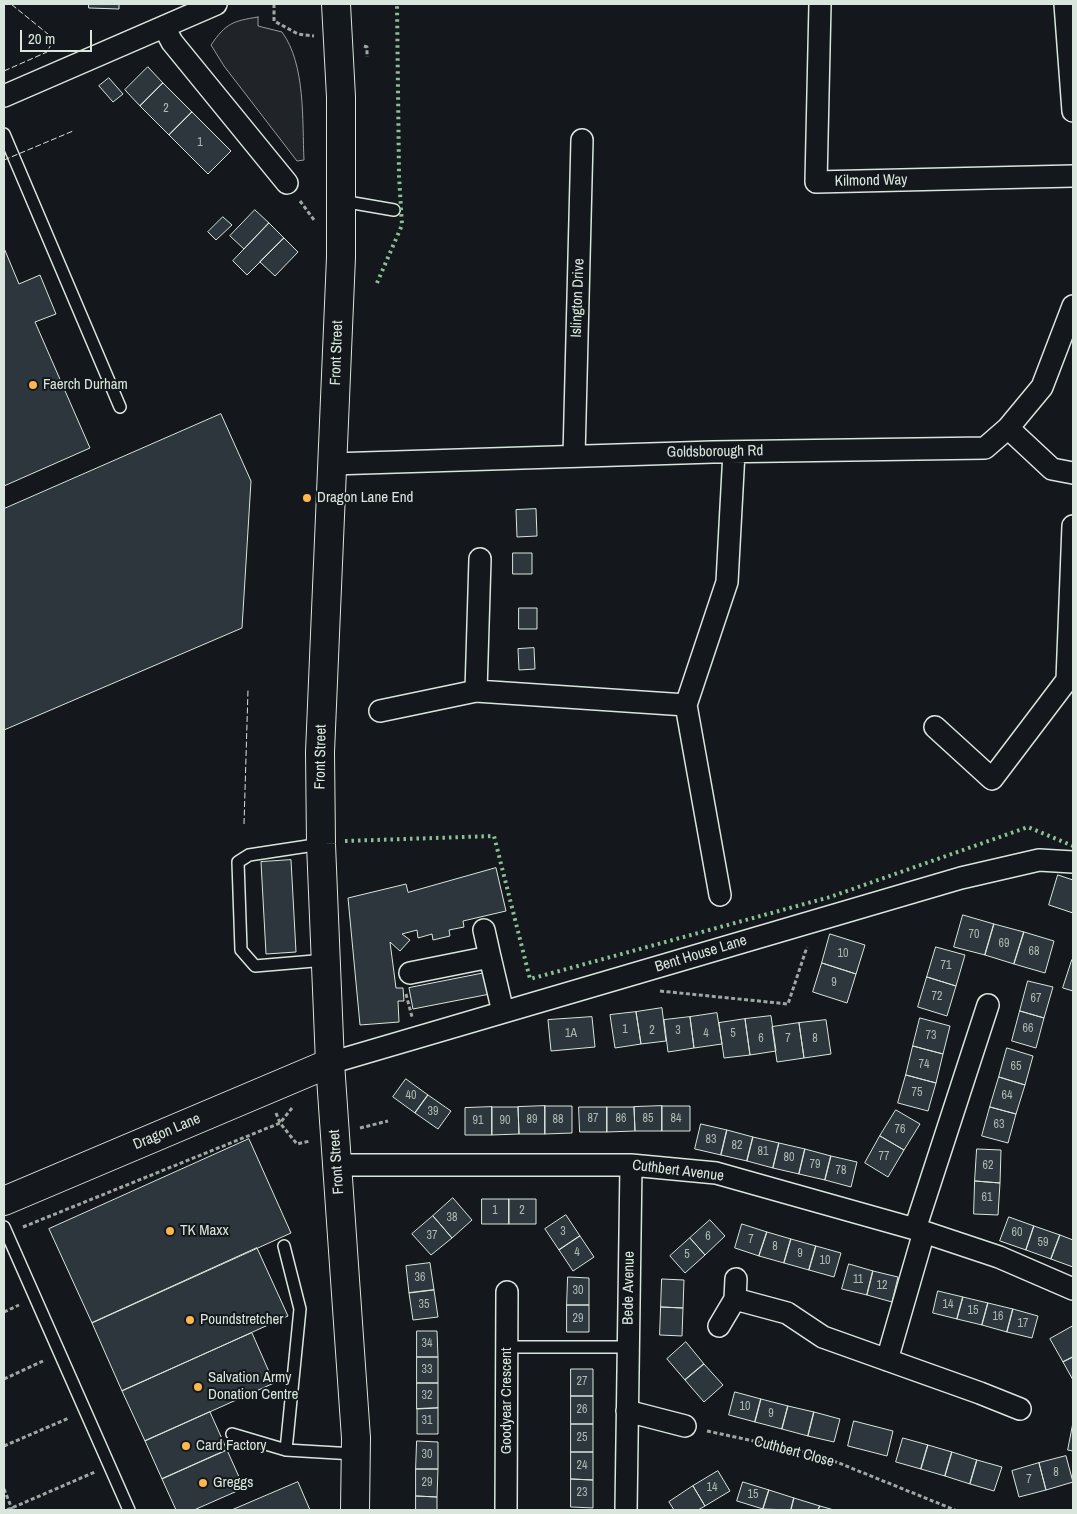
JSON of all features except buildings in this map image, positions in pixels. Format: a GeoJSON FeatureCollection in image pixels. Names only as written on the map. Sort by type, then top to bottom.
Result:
{"type":"FeatureCollection","features":[{"type":"Feature","properties":{"kind":"main road","name":"Front Street"},"geometry":{"type":"LineString","coordinates":[[336,4],[341,97],[341,201],[320,752],[321,844],[330,1063],[356,1438],[354,1454],[355,1510]]}},
{"type":"Feature","properties":{"kind":"main road","name":"Dragon Lane"},"geometry":{"type":"LineString","coordinates":[[4,1201],[330,1063]]}},
{"type":"Feature","properties":{"kind":"street","name":"Kilmond Way"},"geometry":{"type":"LineString","coordinates":[[820,4],[816,182],[1073,176]]}},
{"type":"Feature","properties":{"kind":"street"},"geometry":{"type":"LineString","coordinates":[[1065,4],[1071,60],[1073,111]]}},
{"type":"Feature","properties":{"kind":"street"},"geometry":{"type":"LineString","coordinates":[[4,96],[164,27],[202,7]]}},
{"type":"Feature","properties":{"kind":"street"},"geometry":{"type":"LineString","coordinates":[[164,27],[172,42],[287,183]]}},
{"type":"Feature","properties":{"kind":"street","name":"Islington Drive"},"geometry":{"type":"LineString","coordinates":[[574,456],[582,140]]}},
{"type":"Feature","properties":{"kind":"street","name":"Goldsborough Rd"},"geometry":{"type":"LineString","coordinates":[[332,464],[734,452],[985,448],[1008,428],[1042,387],[1073,306]]}},
{"type":"Feature","properties":{"kind":"street"},"geometry":{"type":"LineString","coordinates":[[1008,428],[1052,469],[1073,473]]}},
{"type":"Feature","properties":{"kind":"street"},"geometry":{"type":"LineString","coordinates":[[720,895],[686,705],[727,582],[734,452]]}},
{"type":"Feature","properties":{"kind":"street"},"geometry":{"type":"LineString","coordinates":[[935,727],[992,779],[1067,680],[1073,526]]}},
{"type":"Feature","properties":{"kind":"street"},"geometry":{"type":"LineString","coordinates":[[476,691],[480,559]]}},
{"type":"Feature","properties":{"kind":"street"},"geometry":{"type":"LineString","coordinates":[[380,711],[476,691],[686,705]]}},
{"type":"Feature","properties":{"kind":"street","name":"Bent House Lane"},"geometry":{"type":"LineString","coordinates":[[330,1063],[417,1039],[815,920],[1008,866],[1039,860],[1073,862]]}},
{"type":"Feature","properties":{"kind":"street"},"geometry":{"type":"LineString","coordinates":[[484,930],[503,1012]]}},
{"type":"Feature","properties":{"kind":"street"},"geometry":{"type":"LineString","coordinates":[[410,973],[490,957]]}},
{"type":"Feature","properties":{"kind":"street"},"geometry":{"type":"LineString","coordinates":[[887,1360],[920,1231],[988,1005]]}},
{"type":"Feature","properties":{"kind":"street","name":"Cuthbert Avenue"},"geometry":{"type":"LineString","coordinates":[[337,1165],[631,1165],[716,1173],[920,1231],[999,1257],[1073,1289]]}},
{"type":"Feature","properties":{"kind":"street","name":"Bede Avenue"},"geometry":{"type":"LineString","coordinates":[[626,1510],[631,1165]]}},
{"type":"Feature","properties":{"kind":"street"},"geometry":{"type":"LineString","coordinates":[[719,1326],[736,1289],[787,1313],[823,1338],[1020,1409]]}},
{"type":"Feature","properties":{"kind":"street","name":"Goodyear Crescent"},"geometry":{"type":"LineString","coordinates":[[506,1510],[508,1292]]}},
{"type":"Feature","properties":{"kind":"street"},"geometry":{"type":"LineString","coordinates":[[627,1411],[685,1426]]}},
{"type":"Feature","properties":{"kind":"lane"},"geometry":{"type":"LineString","coordinates":[[4,134],[120,407]]}},
{"type":"Feature","properties":{"kind":"lane"},"geometry":{"type":"LineString","coordinates":[[341,201],[394,210]]}},
{"type":"Feature","properties":{"kind":"lane"},"geometry":{"type":"LineString","coordinates":[[321,844],[249,855],[238,862],[238,872],[242,950],[255,966],[326,960]]}},
{"type":"Feature","properties":{"kind":"lane"},"geometry":{"type":"LineString","coordinates":[[5,1230],[129,1510]]}},
{"type":"Feature","properties":{"kind":"lane"},"geometry":{"type":"LineString","coordinates":[[284,1246],[300,1309],[286,1450]]}},
{"type":"Feature","properties":{"kind":"lane"},"geometry":{"type":"LineString","coordinates":[[507,1347],[628,1347]]}},
{"type":"Feature","properties":{"kind":"lane"},"geometry":{"type":"LineString","coordinates":[[232,1434],[286,1450],[354,1454]]}},
{"type":"Feature","properties":{"kind":"path"},"geometry":{"type":"LineString","coordinates":[[655,990],[788,1004],[815,920]]}},
{"type":"Feature","properties":{"kind":"path"},"geometry":{"type":"LineString","coordinates":[[410,973],[404,986],[417,1039]]}},
{"type":"Feature","properties":{"kind":"path"},"geometry":{"type":"LineString","coordinates":[[5,1230],[280,1123]]}},
{"type":"Feature","properties":{"kind":"path"},"geometry":{"type":"LineString","coordinates":[[4,1379],[60,1354]]}},
{"type":"Feature","properties":{"kind":"path"},"geometry":{"type":"LineString","coordinates":[[4,1446],[85,1411]]}},
{"type":"Feature","properties":{"kind":"path","name":"Cuthbert Close"},"geometry":{"type":"LineString","coordinates":[[685,1426],[819,1456],[956,1510]]}},
{"type":"Feature","properties":{"kind":"path"},"geometry":{"type":"LineString","coordinates":[[7,1510],[109,1466]]}},
{"type":"Feature","properties":{"kind":"path"},"geometry":{"type":"LineString","coordinates":[[4,1489],[12,1509]]}},
{"type":"Feature","properties":{"kind":"shaded area"},"geometry":{"type":"Polygon","coordinates":[[[258,17],[258,26],[282,32],[290,45],[295,60],[301,94],[304,160],[297,161],[224,66],[211,45],[221,32],[231,24],[258,17]]]}},
{"type":"Feature","properties":{"kind":"hedge"},"geometry":{"type":"LineString","coordinates":[[377,283],[402,225],[399,176],[397,4]]}},
{"type":"Feature","properties":{"kind":"hedge"},"geometry":{"type":"LineString","coordinates":[[345,841],[494,836],[530,979],[830,897],[1028,827],[1073,846]]}},
{"type":"Feature","properties":{"kind":"fence"},"geometry":{"type":"LineString","coordinates":[[4,71],[47,52],[54,39],[11,4]]}},
{"type":"Feature","properties":{"kind":"fence"},"geometry":{"type":"LineString","coordinates":[[4,160],[73,131]]}},
{"type":"Feature","properties":{"kind":"fence"},"geometry":{"type":"LineString","coordinates":[[244,824],[248,690]]}},
{"type":"Feature","properties":{"kind":"place","name":"Faerch Durham"},"geometry":{"type":"Point","coordinates":[33,385]}},
{"type":"Feature","properties":{"kind":"place","name":"Dragon Lane End"},"geometry":{"type":"Point","coordinates":[307,498]}},
{"type":"Feature","properties":{"kind":"place","name":"TK Maxx"},"geometry":{"type":"Point","coordinates":[170,1231]}},
{"type":"Feature","properties":{"kind":"place","name":"Poundstretcher"},"geometry":{"type":"Point","coordinates":[190,1320]}},
{"type":"Feature","properties":{"kind":"place","name":"Salvation Army Donation Centre"},"geometry":{"type":"Point","coordinates":[198,1387]}},
{"type":"Feature","properties":{"kind":"place","name":"Card Factory"},"geometry":{"type":"Point","coordinates":[186,1446]}},
{"type":"Feature","properties":{"kind":"place","name":"Greggs"},"geometry":{"type":"Point","coordinates":[203,1483]}}]}
